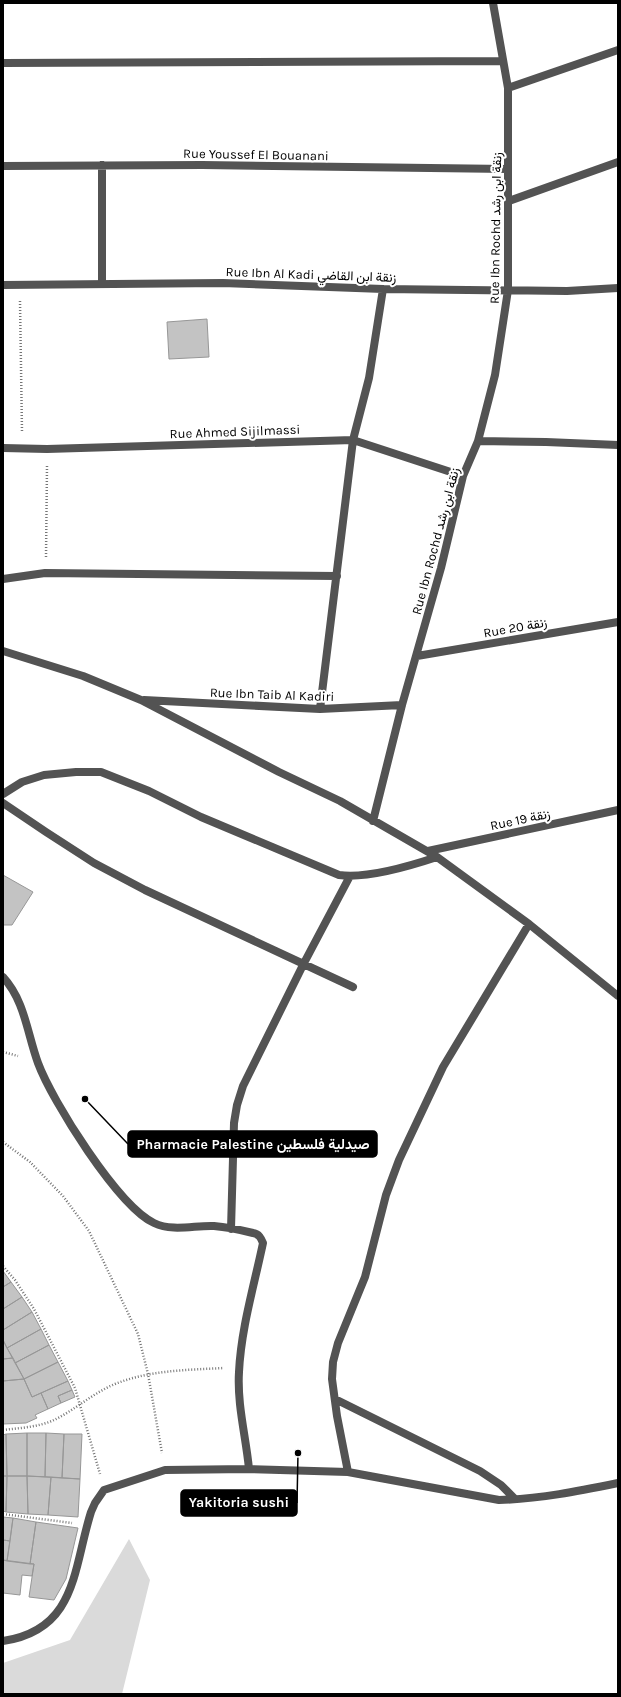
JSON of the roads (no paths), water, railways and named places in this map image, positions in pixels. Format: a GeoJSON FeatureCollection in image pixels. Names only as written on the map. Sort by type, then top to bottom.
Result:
{"type":"FeatureCollection","features":[{"type":"Feature","properties":{"kind":"street","name":"Rue Ibn Rochd زنقة ابن رشد"},"geometry":{"type":"LineString","coordinates":[[373,820],[402,705],[442,568],[463,476],[478,442],[495,375],[508,290],[508,88],[493,3]]}},
{"type":"Feature","properties":{"kind":"street"},"geometry":{"type":"LineString","coordinates":[[508,88],[618,50]]}},
{"type":"Feature","properties":{"kind":"street"},"geometry":{"type":"LineString","coordinates":[[3,63],[503,61]]}},
{"type":"Feature","properties":{"kind":"street"},"geometry":{"type":"LineString","coordinates":[[509,201],[618,162]]}},
{"type":"Feature","properties":{"kind":"street"},"geometry":{"type":"LineString","coordinates":[[102,165],[102,284]]}},
{"type":"Feature","properties":{"kind":"street","name":"Rue Youssef El Bouanani"},"geometry":{"type":"LineString","coordinates":[[3,166],[102,165],[508,169]]}},
{"type":"Feature","properties":{"kind":"street","name":"Rue Ibn Al Kadi زنقة ابن القاضي"},"geometry":{"type":"LineString","coordinates":[[3,285],[223,283],[383,289],[567,291],[618,288]]}},
{"type":"Feature","properties":{"kind":"street"},"geometry":{"type":"LineString","coordinates":[[320,709],[353,440],[369,378],[383,289]]}},
{"type":"Feature","properties":{"kind":"street","name":"Rue Ahmed Sijilmassi"},"geometry":{"type":"LineString","coordinates":[[3,448],[47,449],[353,440],[463,476]]}},
{"type":"Feature","properties":{"kind":"street"},"geometry":{"type":"LineString","coordinates":[[478,442],[546,442],[618,445]]}},
{"type":"Feature","properties":{"kind":"street"},"geometry":{"type":"LineString","coordinates":[[3,579],[45,573],[337,576]]}},
{"type":"Feature","properties":{"kind":"street","name":"Rue 20 زنقة"},"geometry":{"type":"LineString","coordinates":[[416,656],[618,622]]}},
{"type":"Feature","properties":{"kind":"street"},"geometry":{"type":"LineString","coordinates":[[3,651],[83,676],[141,700],[279,772],[340,801],[438,857],[529,924],[618,996]]}},
{"type":"Feature","properties":{"kind":"street","name":"Rue Ibn Taib Al Kadiri"},"geometry":{"type":"LineString","coordinates":[[141,700],[320,709],[402,705]]}},
{"type":"Feature","properties":{"kind":"street"},"geometry":{"type":"LineString","coordinates":[[3,794],[22,782],[44,775],[76,772],[101,772],[149,791],[201,817],[339,875],[350,876],[389,870],[438,857]]}},
{"type":"Feature","properties":{"kind":"street"},"geometry":{"type":"LineString","coordinates":[[3,803],[94,863],[145,890],[353,987]]}},
{"type":"Feature","properties":{"kind":"street","name":"Rue 19 زنقة"},"geometry":{"type":"LineString","coordinates":[[428,851],[618,810]]}},
{"type":"Feature","properties":{"kind":"street"},"geometry":{"type":"LineString","coordinates":[[231,1230],[234,1123],[237,1105],[249,1074],[350,876]]}},
{"type":"Feature","properties":{"kind":"street"},"geometry":{"type":"LineString","coordinates":[[348,1472],[335,1398],[332,1370],[335,1353],[365,1277],[386,1195],[399,1160],[443,1067],[529,924]]}},
{"type":"Feature","properties":{"kind":"street"},"geometry":{"type":"LineString","coordinates":[[3,977],[17,996],[43,1074],[89,1152],[116,1188],[137,1210],[154,1223],[172,1227],[214,1226],[257,1234],[263,1244],[246,1323],[240,1367],[239,1394],[249,1469]]}},
{"type":"Feature","properties":{"kind":"street"},"geometry":{"type":"LineString","coordinates":[[335,1398],[480,1471],[501,1485],[515,1499]]}},
{"type":"Feature","properties":{"kind":"street"},"geometry":{"type":"LineString","coordinates":[[3,1641],[22,1636],[41,1628],[60,1611],[72,1581],[87,1525],[95,1502],[104,1490],[165,1470],[249,1469],[348,1472],[499,1500],[563,1494],[618,1483]]}},
{"type":"Feature","properties":{"kind":"place","name":"Pharmacie Palestine صيدلية فلسطين"},"geometry":{"type":"Point","coordinates":[85,1099]}},
{"type":"Feature","properties":{"kind":"place","name":"Yakitoria sushi"},"geometry":{"type":"Point","coordinates":[298,1453]}}]}
